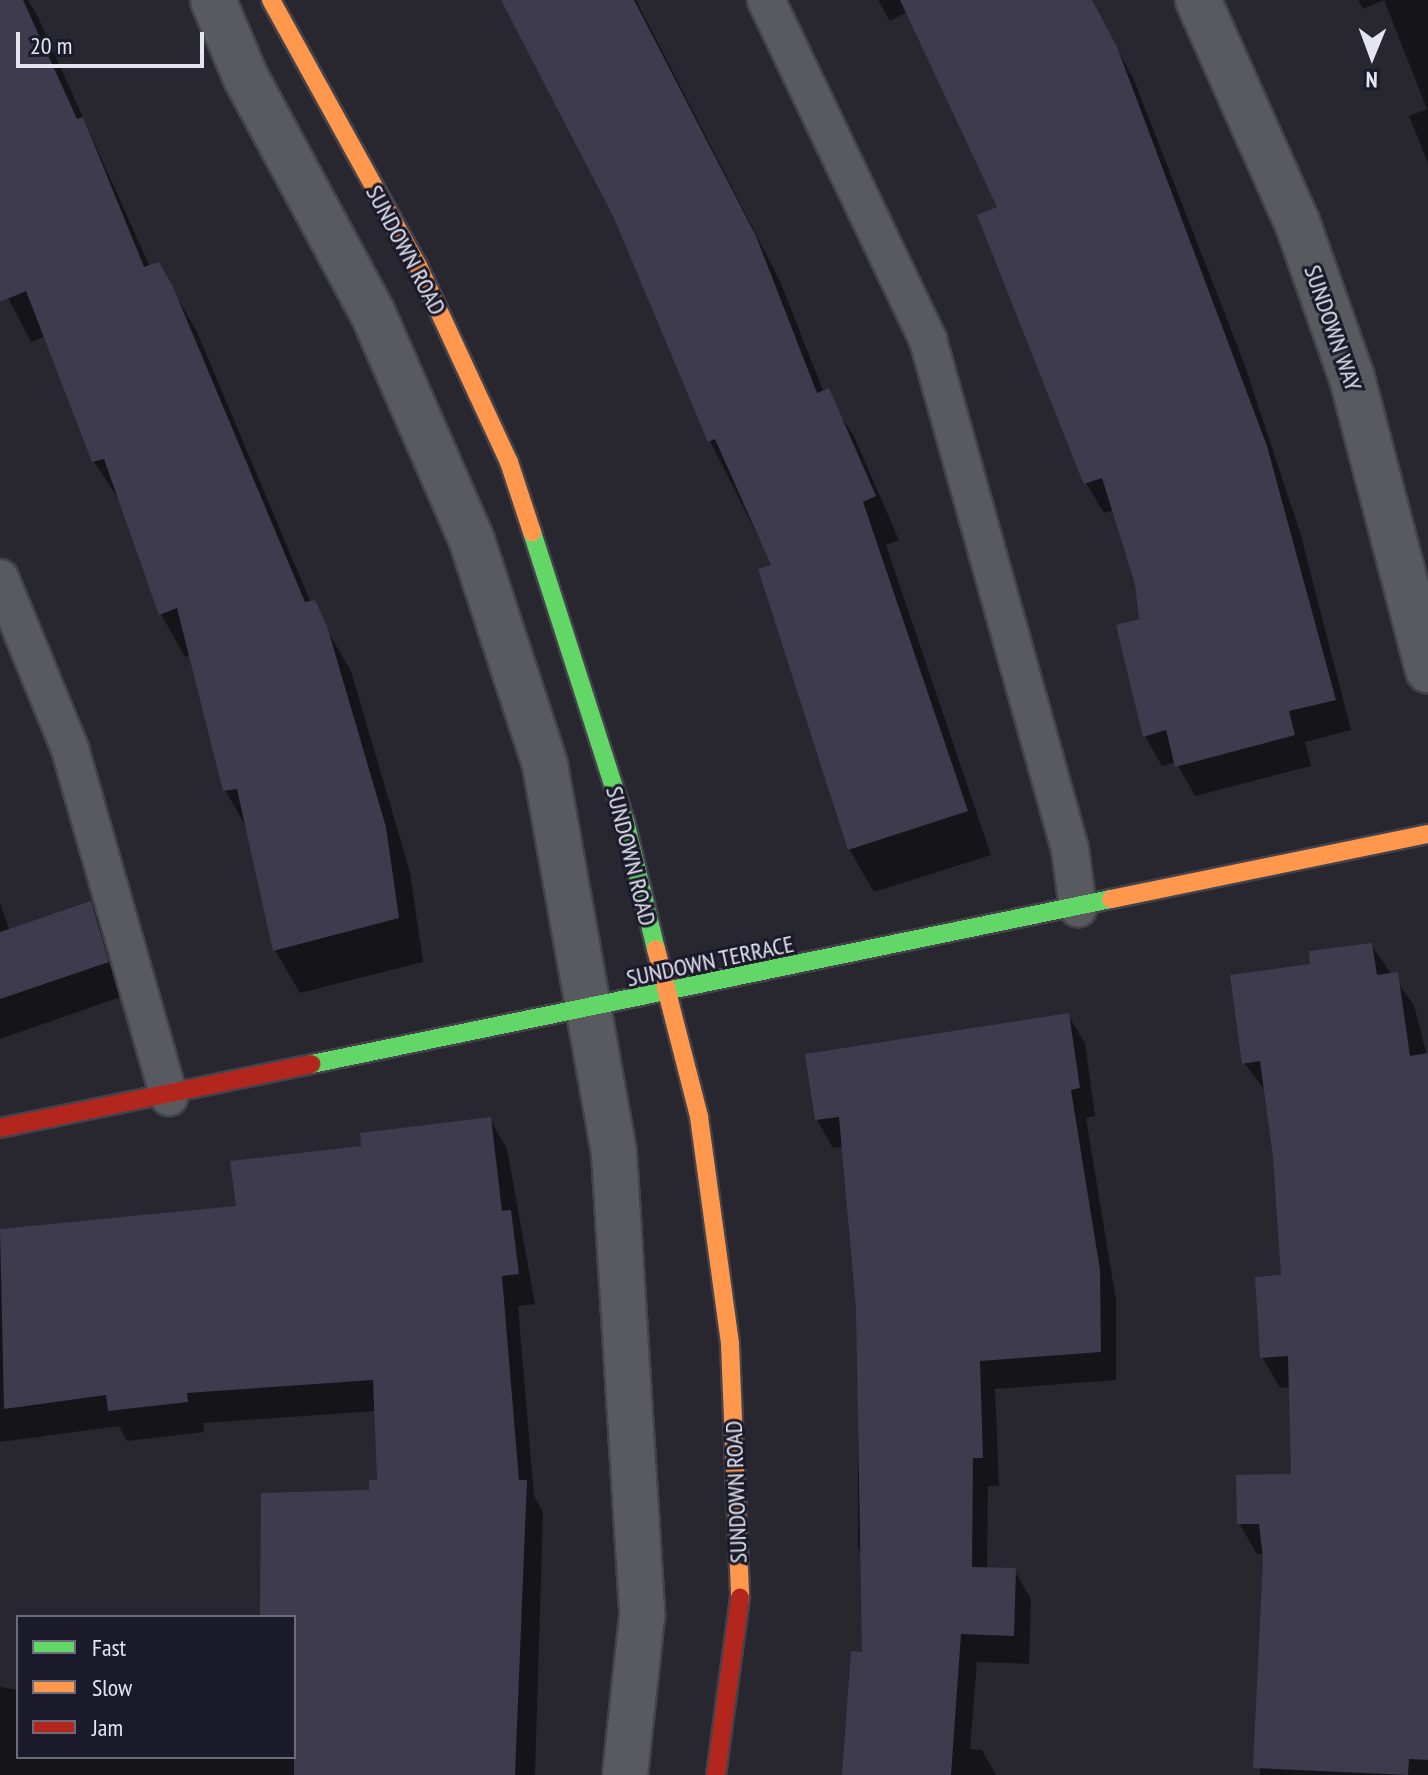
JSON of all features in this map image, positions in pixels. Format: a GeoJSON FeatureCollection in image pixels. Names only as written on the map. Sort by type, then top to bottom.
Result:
{"type":"FeatureCollection","features":[{"type":"Feature","properties":{"kind":"street"},"geometry":{"type":"LineString","coordinates":[[213,0],[246,78],[373,314],[472,541],[545,765],[585,1013],[614,1152],[642,1616],[625,1775]]}},
{"type":"Feature","properties":{"kind":"street","name":"SUNDOWN ROAD"},"geometry":{"type":"LineString","coordinates":[[271,0],[418,266],[509,462],[625,821],[645,916],[671,992],[699,1117],[730,1344],[740,1601],[716,1775]]}},
{"type":"Feature","properties":{"kind":"street","name":"SUNDOWN WAY"},"geometry":{"type":"LineString","coordinates":[[1198,0],[1297,222],[1352,378],[1428,670]]}},
{"type":"Feature","properties":{"kind":"street","name":"SUNDOWN TERRACE"},"geometry":{"type":"LineString","coordinates":[[0,1128],[585,1013],[671,992],[1428,834]]}},
{"type":"Feature","properties":{"kind":"lane"},"geometry":{"type":"LineString","coordinates":[[766,0],[928,340],[1070,849],[1078,908]]}},
{"type":"Feature","properties":{"kind":"lane"},"geometry":{"type":"LineString","coordinates":[[0,578],[70,749],[169,1097]]}},
{"type":"Feature","properties":{"kind":"building"},"geometry":{"type":"Polygon","coordinates":[[[0,0],[23,0],[77,119],[83,117],[144,267],[159,262],[173,287],[305,602],[315,600],[327,626],[386,827],[399,918],[273,951],[237,789],[223,791],[177,608],[159,615],[104,459],[92,462],[26,291],[0,302],[0,0]]]}},
{"type":"Feature","properties":{"kind":"building"},"geometry":{"type":"Polygon","coordinates":[[[501,0],[634,0],[756,236],[817,393],[829,388],[876,496],[863,502],[968,811],[848,850],[758,569],[771,565],[715,439],[708,442],[614,218],[501,0]]]}},
{"type":"Feature","properties":{"kind":"building"},"geometry":{"type":"Polygon","coordinates":[[[900,0],[1092,0],[1117,47],[1267,446],[1336,700],[1289,711],[1295,735],[1175,767],[1166,730],[1143,737],[1116,625],[1139,619],[1135,584],[1102,478],[1084,484],[1080,475],[977,215],[997,207],[900,0]]]}},
{"type":"Feature","properties":{"kind":"building"},"geometry":{"type":"Polygon","coordinates":[[[91,901],[109,962],[0,999],[0,932],[91,901]]]}},
{"type":"Feature","properties":{"kind":"building"},"geometry":{"type":"Polygon","coordinates":[[[1372,943],[1377,975],[1398,972],[1410,1056],[1428,1053],[1428,1760],[1409,1759],[1408,1775],[1253,1768],[1263,1559],[1259,1524],[1237,1524],[1236,1475],[1291,1474],[1288,1356],[1260,1358],[1255,1277],[1281,1275],[1273,1157],[1260,1061],[1242,1064],[1230,975],[1310,964],[1309,951],[1372,943]]]}},
{"type":"Feature","properties":{"kind":"building"},"geometry":{"type":"Polygon","coordinates":[[[1069,1013],[1080,1088],[1071,1090],[1100,1270],[1101,1352],[980,1361],[983,1458],[973,1458],[972,1567],[1016,1568],[1014,1636],[961,1634],[951,1775],[842,1775],[851,1651],[862,1652],[856,1308],[839,1117],[815,1120],[805,1054],[1069,1013]]]}},
{"type":"Feature","properties":{"kind":"building"},"geometry":{"type":"Polygon","coordinates":[[[491,1117],[502,1211],[511,1210],[519,1274],[502,1276],[519,1480],[527,1480],[515,1775],[294,1775],[296,1615],[260,1615],[261,1493],[369,1490],[369,1480],[377,1480],[373,1380],[187,1393],[188,1402],[108,1411],[106,1395],[4,1409],[0,1229],[236,1206],[230,1161],[361,1146],[360,1133],[491,1117]]]}},
{"type":"Feature","properties":{"kind":"traffic: fast"},"geometry":{"type":"LineString","coordinates":[[532,532],[625,821],[656,949]]}},
{"type":"Feature","properties":{"kind":"traffic: fast"},"geometry":{"type":"LineString","coordinates":[[312,1064],[1111,899]]}},
{"type":"Feature","properties":{"kind":"traffic: slow"},"geometry":{"type":"LineString","coordinates":[[271,0],[418,266],[509,462],[532,532]]}},
{"type":"Feature","properties":{"kind":"traffic: slow"},"geometry":{"type":"LineString","coordinates":[[1111,899],[1428,834]]}},
{"type":"Feature","properties":{"kind":"traffic: slow"},"geometry":{"type":"LineString","coordinates":[[656,949],[699,1117],[730,1344],[740,1598]]}},
{"type":"Feature","properties":{"kind":"traffic: jam"},"geometry":{"type":"LineString","coordinates":[[0,1128],[312,1064]]}},
{"type":"Feature","properties":{"kind":"traffic: jam"},"geometry":{"type":"LineString","coordinates":[[716,1775],[740,1598]]}}]}
